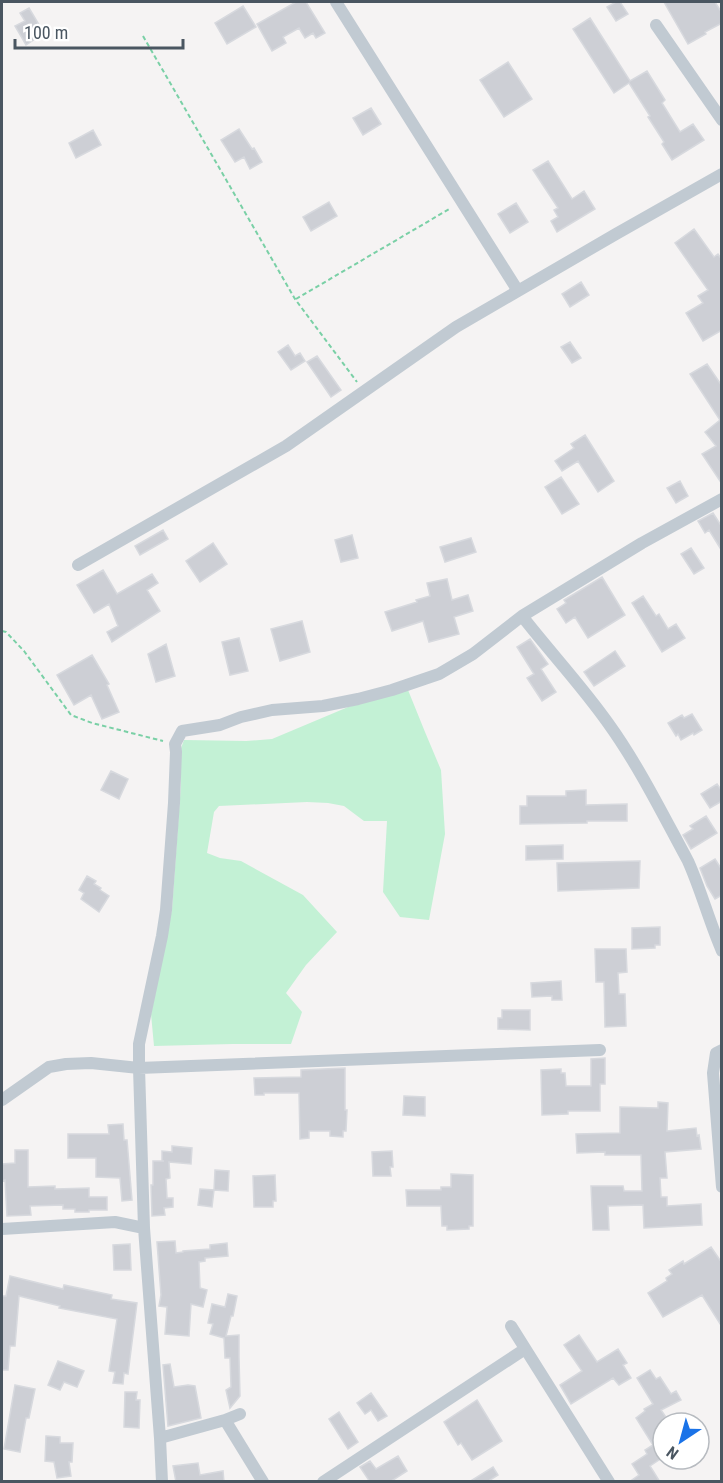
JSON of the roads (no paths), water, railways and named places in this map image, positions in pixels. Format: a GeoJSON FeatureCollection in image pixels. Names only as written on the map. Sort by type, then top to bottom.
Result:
{"type":"FeatureCollection","features":[{"type":"Feature","properties":{"kind":"street"},"geometry":{"type":"LineString","coordinates":[[336,2],[518,291]]}},
{"type":"Feature","properties":{"kind":"street"},"geometry":{"type":"LineString","coordinates":[[656,25],[722,120]]}},
{"type":"Feature","properties":{"kind":"street"},"geometry":{"type":"LineString","coordinates":[[78,566],[286,446],[456,327],[722,174]]}},
{"type":"Feature","properties":{"kind":"street"},"geometry":{"type":"LineString","coordinates":[[162,1482],[144,1228],[139,1044],[166,909],[174,803],[175,744],[182,731],[220,725],[272,710],[323,706],[358,699],[439,674],[473,654],[522,616],[642,543],[722,499]]}},
{"type":"Feature","properties":{"kind":"street"},"geometry":{"type":"LineString","coordinates":[[522,616],[587,694],[631,757],[696,878],[722,951]]}},
{"type":"Feature","properties":{"kind":"street"},"geometry":{"type":"LineString","coordinates":[[2,1100],[50,1067],[66,1064],[91,1063],[139,1068],[600,1050]]}},
{"type":"Feature","properties":{"kind":"street"},"geometry":{"type":"LineString","coordinates":[[722,1050],[716,1053],[714,1073],[722,1187]]}},
{"type":"Feature","properties":{"kind":"street"},"geometry":{"type":"LineString","coordinates":[[2,1229],[115,1222],[144,1228]]}},
{"type":"Feature","properties":{"kind":"street"},"geometry":{"type":"LineString","coordinates":[[510,1326],[609,1482]]}},
{"type":"Feature","properties":{"kind":"street"},"geometry":{"type":"LineString","coordinates":[[323,1482],[525,1349]]}},
{"type":"Feature","properties":{"kind":"street"},"geometry":{"type":"LineString","coordinates":[[160,1438],[240,1414]]}},
{"type":"Feature","properties":{"kind":"street"},"geometry":{"type":"LineString","coordinates":[[225,1420],[263,1482]]}}]}
